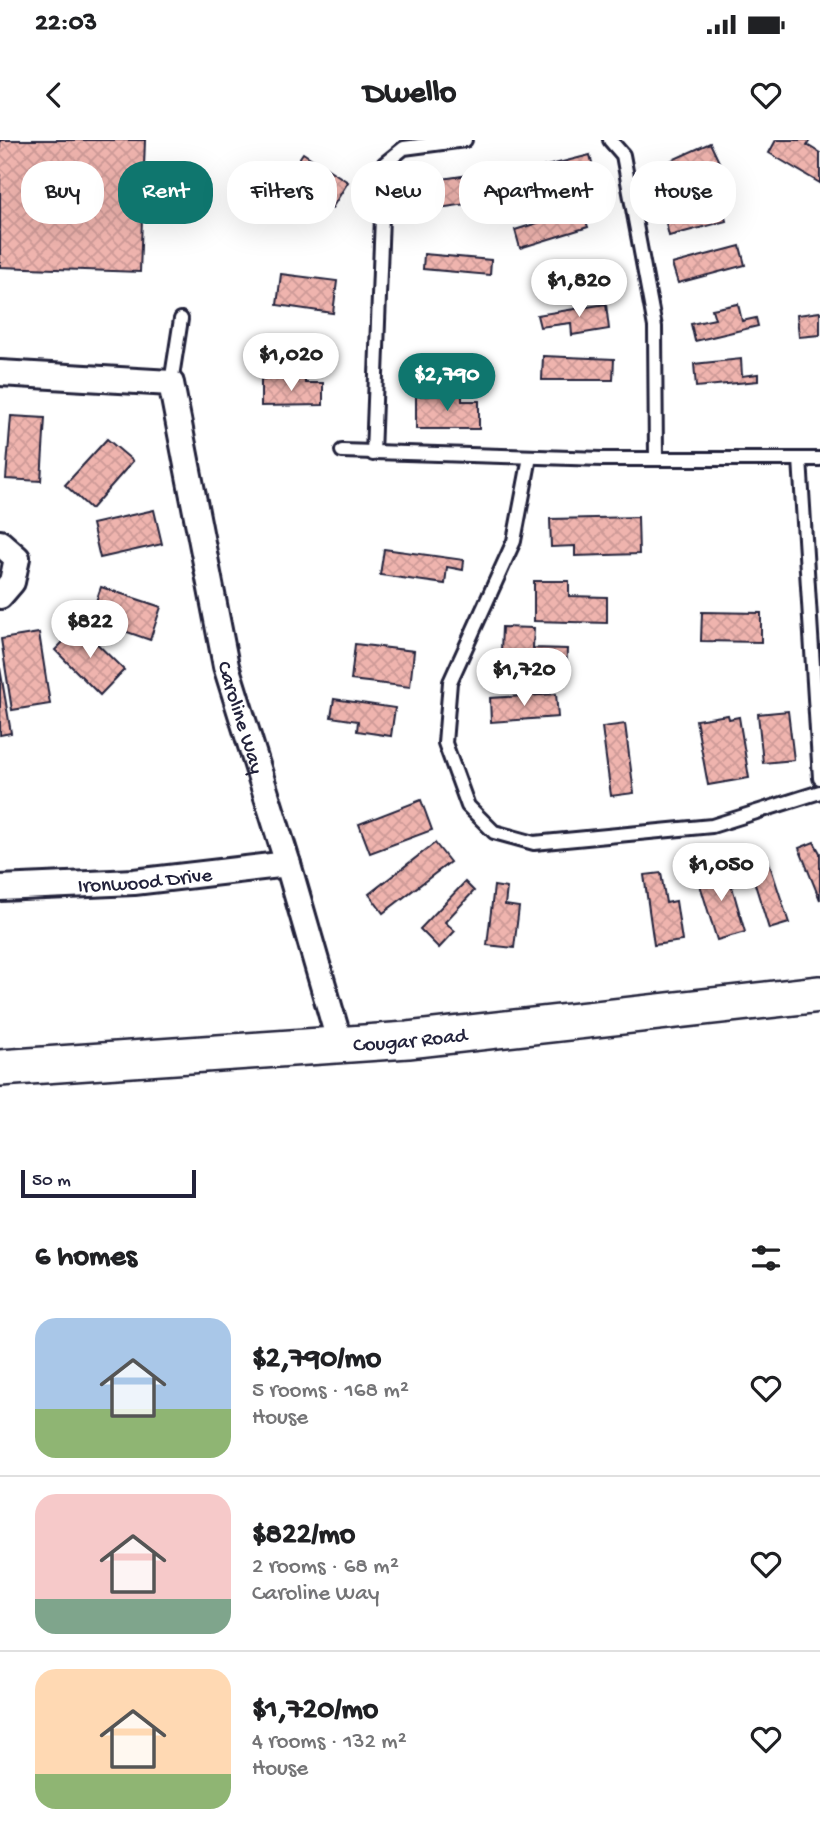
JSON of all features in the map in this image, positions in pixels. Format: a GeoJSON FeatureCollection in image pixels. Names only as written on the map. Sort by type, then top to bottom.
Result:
{"type":"FeatureCollection","features":[{"type":"Feature","properties":{"kind":"street"},"geometry":{"type":"LineString","coordinates":[[0,373],[171,383]]}},
{"type":"Feature","properties":{"kind":"street","name":"Caroline Way"},"geometry":{"type":"LineString","coordinates":[[171,383],[226,666],[288,864],[340,1045]]}},
{"type":"Feature","properties":{"kind":"street"},"geometry":{"type":"LineString","coordinates":[[0,543],[17,558],[12,583],[0,596]]}},
{"type":"Feature","properties":{"kind":"street","name":"Ironwood Drive"},"geometry":{"type":"LineString","coordinates":[[0,888],[134,882],[288,864]]}},
{"type":"Feature","properties":{"kind":"street","name":"Cougar Road"},"geometry":{"type":"LineString","coordinates":[[0,1068],[422,1038],[820,995]]}},
{"type":"Feature","properties":{"kind":"lane"},"geometry":{"type":"LineString","coordinates":[[373,454],[384,164],[404,148],[465,140]]}},
{"type":"Feature","properties":{"kind":"lane"},"geometry":{"type":"LineString","coordinates":[[610,140],[622,155],[654,327],[656,459]]}},
{"type":"Feature","properties":{"kind":"lane"},"geometry":{"type":"LineString","coordinates":[[171,383],[181,319]]}},
{"type":"Feature","properties":{"kind":"lane"},"geometry":{"type":"LineString","coordinates":[[342,451],[530,457],[820,459]]}},
{"type":"Feature","properties":{"kind":"lane"},"geometry":{"type":"LineString","coordinates":[[530,457],[514,541],[450,682],[445,743],[468,806],[494,832],[534,843],[712,825],[820,792]]}},
{"type":"Feature","properties":{"kind":"lane"},"geometry":{"type":"LineString","coordinates":[[800,459],[820,778]]}},
{"type":"Feature","properties":{"kind":"building"},"geometry":{"type":"Polygon","coordinates":[[[0,140],[145,140],[144,161],[118,161],[118,224],[142,224],[140,272],[0,267],[0,140]]]}},
{"type":"Feature","properties":{"kind":"building"},"geometry":{"type":"Polygon","coordinates":[[[776,140],[810,140],[807,145],[820,153],[820,183],[769,153],[776,140]]]}},
{"type":"Feature","properties":{"kind":"building"},"geometry":{"type":"Polygon","coordinates":[[[710,143],[719,161],[670,161],[710,143]]]}},
{"type":"Feature","properties":{"kind":"building"},"geometry":{"type":"Polygon","coordinates":[[[303,153],[315,161],[298,161],[303,153]]]}},
{"type":"Feature","properties":{"kind":"building"},"geometry":{"type":"Polygon","coordinates":[[[590,155],[592,161],[566,161],[590,155]]]}},
{"type":"Feature","properties":{"kind":"building"},"geometry":{"type":"Polygon","coordinates":[[[337,175],[348,182],[337,200],[337,175]]]}},
{"type":"Feature","properties":{"kind":"building"},"geometry":{"type":"Polygon","coordinates":[[[459,176],[459,205],[445,207],[445,179],[459,176]]]}},
{"type":"Feature","properties":{"kind":"building"},"geometry":{"type":"Polygon","coordinates":[[[534,224],[587,224],[588,227],[520,248],[515,230],[534,224]]]}},
{"type":"Feature","properties":{"kind":"building"},"geometry":{"type":"Polygon","coordinates":[[[666,224],[715,224],[669,236],[666,224]]]}},
{"type":"Feature","properties":{"kind":"building"},"geometry":{"type":"Polygon","coordinates":[[[740,246],[745,265],[678,283],[672,264],[740,246]]]}},
{"type":"Feature","properties":{"kind":"building"},"geometry":{"type":"Polygon","coordinates":[[[424,254],[491,260],[490,275],[423,269],[424,254]]]}},
{"type":"Feature","properties":{"kind":"building"},"geometry":{"type":"Polygon","coordinates":[[[597,257],[603,280],[547,295],[541,272],[597,257]]]}},
{"type":"Feature","properties":{"kind":"building"},"geometry":{"type":"Polygon","coordinates":[[[281,274],[337,281],[333,313],[277,305],[281,274]]]}},
{"type":"Feature","properties":{"kind":"building"},"geometry":{"type":"Polygon","coordinates":[[[606,304],[609,329],[572,335],[571,323],[540,327],[537,315],[606,304]]]}},
{"type":"Feature","properties":{"kind":"building"},"geometry":{"type":"Polygon","coordinates":[[[738,304],[742,321],[756,318],[758,326],[695,341],[691,324],[715,319],[712,309],[738,304]]]}},
{"type":"Feature","properties":{"kind":"building"},"geometry":{"type":"Polygon","coordinates":[[[820,312],[820,335],[799,337],[797,315],[820,312]]]}},
{"type":"Feature","properties":{"kind":"building"},"geometry":{"type":"Polygon","coordinates":[[[543,356],[614,359],[613,380],[542,380],[543,356]]]}},
{"type":"Feature","properties":{"kind":"building"},"geometry":{"type":"Polygon","coordinates":[[[741,359],[742,376],[758,374],[758,381],[696,387],[694,364],[741,359]]]}},
{"type":"Feature","properties":{"kind":"building"},"geometry":{"type":"Polygon","coordinates":[[[305,378],[305,383],[323,383],[323,405],[261,406],[261,379],[305,378]]]}},
{"type":"Feature","properties":{"kind":"building"},"geometry":{"type":"Polygon","coordinates":[[[462,395],[462,401],[479,401],[479,429],[416,429],[416,396],[462,395]]]}},
{"type":"Feature","properties":{"kind":"building"},"geometry":{"type":"Polygon","coordinates":[[[11,416],[45,418],[41,481],[6,479],[11,416]]]}},
{"type":"Feature","properties":{"kind":"building"},"geometry":{"type":"Polygon","coordinates":[[[107,439],[133,461],[91,509],[65,485],[107,439]]]}},
{"type":"Feature","properties":{"kind":"building"},"geometry":{"type":"Polygon","coordinates":[[[154,510],[162,544],[100,558],[92,524],[154,510]]]}},
{"type":"Feature","properties":{"kind":"building"},"geometry":{"type":"Polygon","coordinates":[[[638,517],[639,554],[575,556],[575,546],[551,547],[550,519],[638,517]]]}},
{"type":"Feature","properties":{"kind":"building"},"geometry":{"type":"Polygon","coordinates":[[[384,549],[464,560],[463,570],[447,567],[445,584],[380,575],[384,549]]]}},
{"type":"Feature","properties":{"kind":"building"},"geometry":{"type":"Polygon","coordinates":[[[534,581],[569,581],[569,596],[607,597],[607,623],[534,621],[534,581]]]}},
{"type":"Feature","properties":{"kind":"building"},"geometry":{"type":"Polygon","coordinates":[[[101,587],[161,607],[150,640],[90,619],[101,587]]]}},
{"type":"Feature","properties":{"kind":"building"},"geometry":{"type":"Polygon","coordinates":[[[702,612],[761,613],[761,642],[701,641],[702,612]]]}},
{"type":"Feature","properties":{"kind":"building"},"geometry":{"type":"Polygon","coordinates":[[[79,626],[124,670],[100,695],[55,650],[79,626]]]}},
{"type":"Feature","properties":{"kind":"building"},"geometry":{"type":"Polygon","coordinates":[[[502,627],[534,628],[533,648],[567,649],[566,678],[500,676],[502,627]]]}},
{"type":"Feature","properties":{"kind":"building"},"geometry":{"type":"Polygon","coordinates":[[[39,633],[50,704],[12,710],[1,639],[39,633]]]}},
{"type":"Feature","properties":{"kind":"building"},"geometry":{"type":"Polygon","coordinates":[[[355,644],[414,651],[410,687],[351,680],[355,644]]]}},
{"type":"Feature","properties":{"kind":"building"},"geometry":{"type":"Polygon","coordinates":[[[0,668],[11,733],[0,735],[0,668]]]}},
{"type":"Feature","properties":{"kind":"building"},"geometry":{"type":"Polygon","coordinates":[[[556,694],[558,717],[491,722],[490,698],[556,694]]]}},
{"type":"Feature","properties":{"kind":"building"},"geometry":{"type":"Polygon","coordinates":[[[334,699],[395,708],[391,736],[357,731],[358,721],[331,717],[334,699]]]}},
{"type":"Feature","properties":{"kind":"building"},"geometry":{"type":"Polygon","coordinates":[[[788,711],[794,760],[763,763],[758,714],[788,711]]]}},
{"type":"Feature","properties":{"kind":"building"},"geometry":{"type":"Polygon","coordinates":[[[728,715],[729,719],[739,717],[749,778],[708,785],[696,720],[728,715]]]}},
{"type":"Feature","properties":{"kind":"building"},"geometry":{"type":"Polygon","coordinates":[[[625,724],[634,793],[611,796],[602,727],[625,724]]]}},
{"type":"Feature","properties":{"kind":"building"},"geometry":{"type":"Polygon","coordinates":[[[421,800],[432,830],[370,853],[359,824],[421,800]]]}},
{"type":"Feature","properties":{"kind":"building"},"geometry":{"type":"Polygon","coordinates":[[[814,842],[820,853],[820,900],[799,848],[814,842]]]}},
{"type":"Feature","properties":{"kind":"building"},"geometry":{"type":"Polygon","coordinates":[[[435,843],[450,862],[383,913],[369,894],[435,843]]]}},
{"type":"Feature","properties":{"kind":"building"},"geometry":{"type":"Polygon","coordinates":[[[768,859],[789,923],[769,929],[749,865],[768,859]]]}},
{"type":"Feature","properties":{"kind":"building"},"geometry":{"type":"Polygon","coordinates":[[[726,866],[745,932],[717,940],[697,875],[726,866]]]}},
{"type":"Feature","properties":{"kind":"building"},"geometry":{"type":"Polygon","coordinates":[[[661,873],[666,903],[676,901],[682,941],[654,945],[644,875],[661,873]]]}},
{"type":"Feature","properties":{"kind":"building"},"geometry":{"type":"Polygon","coordinates":[[[465,882],[474,891],[445,922],[455,931],[439,948],[420,929],[465,882]]]}},
{"type":"Feature","properties":{"kind":"building"},"geometry":{"type":"Polygon","coordinates":[[[494,886],[507,888],[505,905],[519,907],[514,948],[487,945],[494,886]]]}}]}
